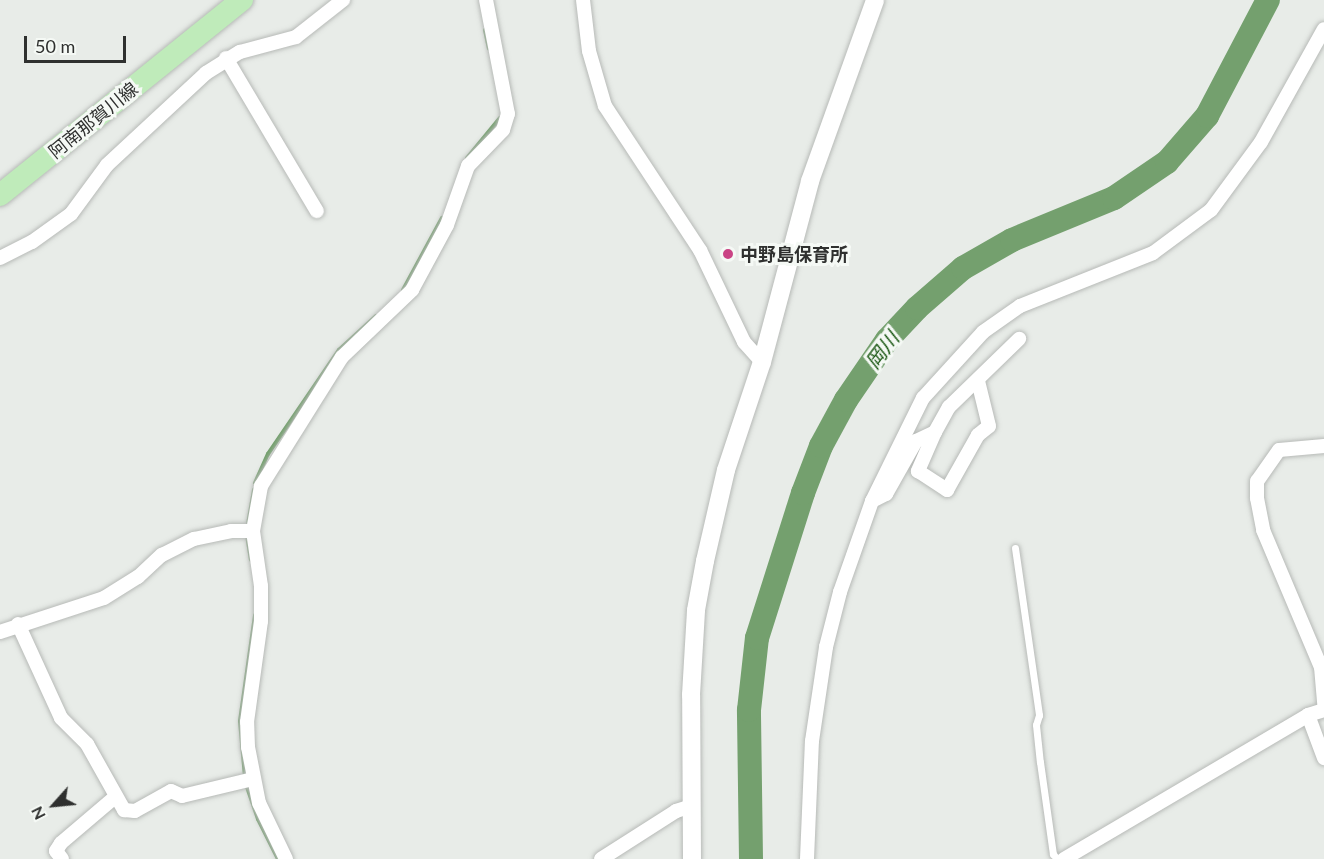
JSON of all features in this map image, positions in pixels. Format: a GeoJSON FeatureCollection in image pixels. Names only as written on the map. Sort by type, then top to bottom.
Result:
{"type":"FeatureCollection","features":[{"type":"Feature","properties":{"kind":"main road","name":"阿南那賀川線"},"geometry":{"type":"LineString","coordinates":[[0,195],[242,0]]}},
{"type":"Feature","properties":{"kind":"street"},"geometry":{"type":"LineString","coordinates":[[0,258],[32,242],[71,214],[107,165],[226,58],[297,37],[344,0]]}},
{"type":"Feature","properties":{"kind":"street"},"geometry":{"type":"LineString","coordinates":[[286,859],[258,803],[247,722],[261,621],[261,586],[253,531],[261,486],[272,462],[342,357],[412,290],[447,225],[468,166],[503,130],[508,114],[486,0]]}},
{"type":"Feature","properties":{"kind":"street"},"geometry":{"type":"LineString","coordinates":[[583,0],[589,51],[605,106],[700,250],[744,342],[762,362]]}},
{"type":"Feature","properties":{"kind":"street"},"geometry":{"type":"LineString","coordinates":[[692,859],[691,806],[696,610],[726,470],[762,362],[810,181],[875,0]]}},
{"type":"Feature","properties":{"kind":"street"},"geometry":{"type":"LineString","coordinates":[[807,859],[812,741],[826,647],[840,592],[872,501],[922,398],[983,332],[1020,306],[1153,253],[1211,210],[1262,142],[1324,29]]}},
{"type":"Feature","properties":{"kind":"street"},"geometry":{"type":"LineString","coordinates":[[226,58],[316,211]]}},
{"type":"Feature","properties":{"kind":"street"},"geometry":{"type":"LineString","coordinates":[[978,381],[989,426],[978,435],[947,490],[918,471],[935,432],[949,407],[978,381],[991,363],[1019,339]]}},
{"type":"Feature","properties":{"kind":"street"},"geometry":{"type":"LineString","coordinates":[[872,501],[890,489],[916,441],[935,432]]}},
{"type":"Feature","properties":{"kind":"street"},"geometry":{"type":"LineString","coordinates":[[1324,446],[1279,450],[1257,481],[1257,498],[1263,530],[1321,667],[1324,705]]}},
{"type":"Feature","properties":{"kind":"street"},"geometry":{"type":"LineString","coordinates":[[0,632],[18,624],[104,598],[138,577],[162,555],[194,539],[231,531],[253,531]]}},
{"type":"Feature","properties":{"kind":"street"},"geometry":{"type":"LineString","coordinates":[[18,624],[62,718],[87,744],[124,810],[135,811],[171,791],[182,796],[253,779]]}},
{"type":"Feature","properties":{"kind":"street"},"geometry":{"type":"LineString","coordinates":[[1064,859],[1308,715],[1324,710]]}},
{"type":"Feature","properties":{"kind":"street"},"geometry":{"type":"LineString","coordinates":[[1308,715],[1324,758]]}},
{"type":"Feature","properties":{"kind":"street"},"geometry":{"type":"LineString","coordinates":[[62,859],[56,851],[61,843],[115,797]]}},
{"type":"Feature","properties":{"kind":"street"},"geometry":{"type":"LineString","coordinates":[[601,859],[638,833],[691,806]]}},
{"type":"Feature","properties":{"kind":"lane"},"geometry":{"type":"LineString","coordinates":[[1015,548],[1040,715],[1036,725],[1040,762],[1053,854],[1058,859]]}},
{"type":"Feature","properties":{"kind":"waterway","name":"岡川"},"geometry":{"type":"LineString","coordinates":[[751,859],[749,710],[757,638],[803,493],[821,446],[846,400],[887,340],[917,308],[963,268],[1012,240],[1114,198],[1167,162],[1207,116],[1268,0]]}},
{"type":"Feature","properties":{"kind":"waterway"},"geometry":{"type":"LineString","coordinates":[[485,30],[489,49]]}},
{"type":"Feature","properties":{"kind":"waterway"},"geometry":{"type":"LineString","coordinates":[[467,158],[500,118]]}},
{"type":"Feature","properties":{"kind":"waterway"},"geometry":{"type":"LineString","coordinates":[[403,290],[442,218]]}},
{"type":"Feature","properties":{"kind":"waterway"},"geometry":{"type":"LineString","coordinates":[[255,483],[268,454],[339,350],[376,316]]}},
{"type":"Feature","properties":{"kind":"waterway"},"geometry":{"type":"LineString","coordinates":[[248,524],[254,490]]}},
{"type":"Feature","properties":{"kind":"waterway"},"geometry":{"type":"LineString","coordinates":[[247,535],[251,560]]}},
{"type":"Feature","properties":{"kind":"waterway"},"geometry":{"type":"LineString","coordinates":[[245,777],[240,721],[255,615]]}},
{"type":"Feature","properties":{"kind":"waterway"},"geometry":{"type":"LineString","coordinates":[[246,784],[258,819],[278,859]]}},
{"type":"Feature","properties":{"kind":"place","name":"中野島保育所"},"geometry":{"type":"Point","coordinates":[728,254]}}]}
